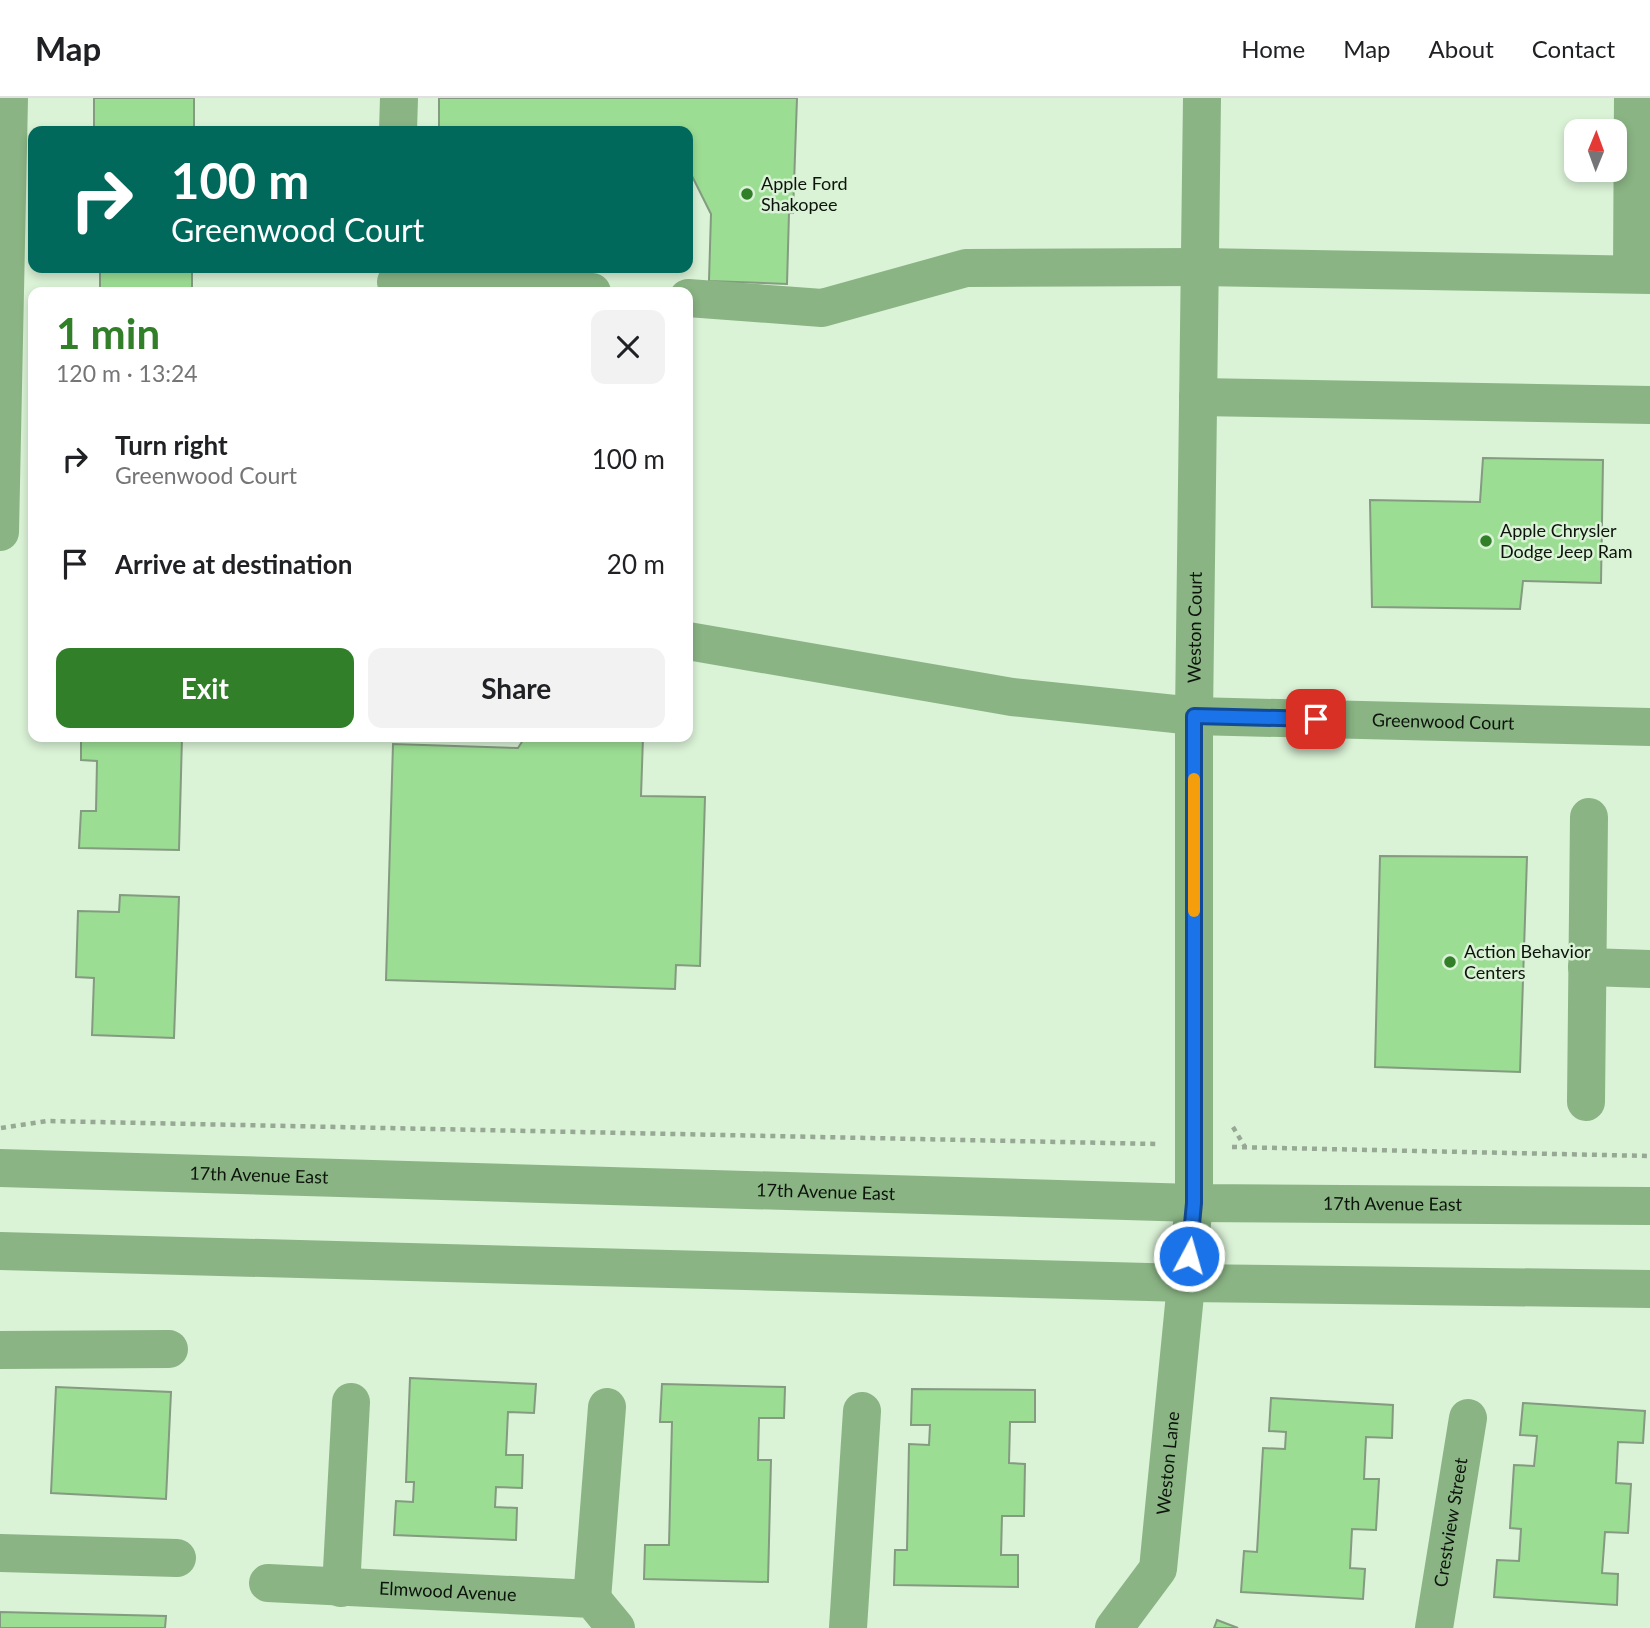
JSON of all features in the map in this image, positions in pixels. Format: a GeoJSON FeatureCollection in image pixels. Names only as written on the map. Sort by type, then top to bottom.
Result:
{"type":"FeatureCollection","features":[{"type":"Feature","properties":{"kind":"street"},"geometry":{"type":"LineString","coordinates":[[0,532],[2,316],[9,98]]}},
{"type":"Feature","properties":{"kind":"street"},"geometry":{"type":"LineString","coordinates":[[398,126],[399,98]]}},
{"type":"Feature","properties":{"kind":"street","name":"Weston Court"},"geometry":{"type":"LineString","coordinates":[[1186,1283],[1194,1203],[1194,716],[1202,98]]}},
{"type":"Feature","properties":{"kind":"street"},"geometry":{"type":"LineString","coordinates":[[693,298],[822,308],[966,268],[1200,267],[1641,275],[1633,98]]}},
{"type":"Feature","properties":{"kind":"street"},"geometry":{"type":"LineString","coordinates":[[396,281],[503,287]]}},
{"type":"Feature","properties":{"kind":"street"},"geometry":{"type":"LineString","coordinates":[[1198,397],[1650,405]]}},
{"type":"Feature","properties":{"kind":"street","name":"Greenwood Court"},"geometry":{"type":"LineString","coordinates":[[693,642],[1012,697],[1194,716],[1650,727]]}},
{"type":"Feature","properties":{"kind":"street"},"geometry":{"type":"LineString","coordinates":[[1586,1102],[1589,817]]}},
{"type":"Feature","properties":{"kind":"street"},"geometry":{"type":"LineString","coordinates":[[1587,967],[1650,969]]}},
{"type":"Feature","properties":{"kind":"street","name":"17th Avenue East"},"geometry":{"type":"LineString","coordinates":[[0,1168],[1194,1203],[1650,1206]]}},
{"type":"Feature","properties":{"kind":"street"},"geometry":{"type":"LineString","coordinates":[[0,1251],[1186,1283],[1650,1289]]}},
{"type":"Feature","properties":{"kind":"street","name":"Weston Lane"},"geometry":{"type":"LineString","coordinates":[[1114,1628],[1158,1569],[1186,1283]]}},
{"type":"Feature","properties":{"kind":"street"},"geometry":{"type":"LineString","coordinates":[[0,1350],[169,1349]]}},
{"type":"Feature","properties":{"kind":"street"},"geometry":{"type":"LineString","coordinates":[[341,1588],[351,1402]]}},
{"type":"Feature","properties":{"kind":"street"},"geometry":{"type":"LineString","coordinates":[[604,1614],[607,1407]]}},
{"type":"Feature","properties":{"kind":"street"},"geometry":{"type":"LineString","coordinates":[[848,1628],[862,1411]]}},
{"type":"Feature","properties":{"kind":"street","name":"Crestview Street"},"geometry":{"type":"LineString","coordinates":[[1434,1628],[1468,1418]]}},
{"type":"Feature","properties":{"kind":"street"},"geometry":{"type":"LineString","coordinates":[[0,1553],[177,1558]]}},
{"type":"Feature","properties":{"kind":"street","name":"Elmwood Avenue"},"geometry":{"type":"LineString","coordinates":[[268,1583],[604,1614]]}},
{"type":"Feature","properties":{"kind":"path"},"geometry":{"type":"LineString","coordinates":[[0,1128],[47,1121],[1650,1156]]}},
{"type":"Feature","properties":{"kind":"building"},"geometry":{"type":"Polygon","coordinates":[[[94,98],[194,98],[194,126],[94,126],[94,98]]]}},
{"type":"Feature","properties":{"kind":"building","name":"Apple Ford Shakopee"},"geometry":{"type":"Polygon","coordinates":[[[439,98],[797,98],[793,213],[789,213],[787,284],[709,281],[711,214],[693,178],[693,126],[439,126],[439,98]]]}},
{"type":"Feature","properties":{"kind":"building"},"geometry":{"type":"Polygon","coordinates":[[[100,273],[192,273],[192,287],[100,287],[100,273]]]}},
{"type":"Feature","properties":{"kind":"building","name":"Apple Chrysler Dodge Jeep Ram"},"geometry":{"type":"Polygon","coordinates":[[[1483,458],[1603,460],[1601,583],[1523,581],[1520,609],[1372,607],[1370,500],[1480,502],[1483,458]]]}},
{"type":"Feature","properties":{"kind":"building"},"geometry":{"type":"Polygon","coordinates":[[[81,742],[182,742],[179,850],[79,848],[81,811],[96,811],[97,761],[81,760],[81,742]]]}},
{"type":"Feature","properties":{"kind":"building"},"geometry":{"type":"Polygon","coordinates":[[[522,742],[643,742],[641,796],[705,797],[700,966],[676,965],[675,989],[386,980],[393,744],[518,748],[522,742]]]}},
{"type":"Feature","properties":{"kind":"building","name":"Action Behavior Centers"},"geometry":{"type":"Polygon","coordinates":[[[1380,856],[1527,857],[1520,1072],[1375,1067],[1380,856]]]}},
{"type":"Feature","properties":{"kind":"building"},"geometry":{"type":"Polygon","coordinates":[[[120,895],[179,897],[174,1038],[92,1035],[94,978],[76,977],[78,911],[119,912],[120,895]]]}},
{"type":"Feature","properties":{"kind":"building"},"geometry":{"type":"Polygon","coordinates":[[[410,1378],[536,1384],[534,1413],[508,1412],[506,1455],[523,1455],[522,1488],[496,1487],[495,1507],[517,1508],[516,1540],[394,1535],[396,1501],[413,1502],[414,1482],[406,1482],[410,1378]]]}},
{"type":"Feature","properties":{"kind":"building"},"geometry":{"type":"Polygon","coordinates":[[[662,1384],[785,1387],[784,1418],[759,1418],[758,1460],[771,1460],[768,1582],[644,1579],[645,1545],[669,1545],[672,1422],[660,1422],[662,1384]]]}},
{"type":"Feature","properties":{"kind":"building"},"geometry":{"type":"Polygon","coordinates":[[[56,1387],[171,1392],[166,1499],[51,1493],[56,1387]]]}},
{"type":"Feature","properties":{"kind":"building"},"geometry":{"type":"Polygon","coordinates":[[[912,1389],[1035,1390],[1035,1422],[1010,1422],[1009,1463],[1025,1464],[1024,1516],[1002,1516],[1001,1555],[1018,1555],[1018,1587],[894,1585],[895,1550],[907,1550],[909,1444],[929,1445],[930,1425],[911,1425],[912,1389]]]}},
{"type":"Feature","properties":{"kind":"building"},"geometry":{"type":"Polygon","coordinates":[[[1271,1398],[1393,1405],[1392,1438],[1366,1437],[1364,1479],[1379,1479],[1376,1530],[1352,1529],[1350,1568],[1365,1569],[1363,1599],[1241,1592],[1244,1551],[1257,1552],[1263,1448],[1285,1449],[1286,1432],[1269,1431],[1271,1398]]]}},
{"type":"Feature","properties":{"kind":"building"},"geometry":{"type":"Polygon","coordinates":[[[1523,1403],[1645,1411],[1643,1443],[1618,1442],[1616,1483],[1631,1484],[1628,1533],[1605,1532],[1602,1573],[1618,1574],[1617,1605],[1494,1597],[1497,1560],[1519,1561],[1521,1529],[1510,1528],[1514,1465],[1534,1466],[1537,1436],[1520,1435],[1523,1403]]]}},
{"type":"Feature","properties":{"kind":"building"},"geometry":{"type":"Polygon","coordinates":[[[0,1612],[166,1616],[165,1628],[0,1628],[0,1612]]]}},
{"type":"Feature","properties":{"kind":"building"},"geometry":{"type":"Polygon","coordinates":[[[1217,1620],[1238,1628],[1214,1628],[1217,1620]]]}},
{"type":"Feature","properties":{"kind":"slow traffic"},"geometry":{"type":"LineString","coordinates":[[1194,779],[1194,911]]}},
{"type":"Feature","properties":{"kind":"place","name":"Apple Ford Shakopee"},"geometry":{"type":"Point","coordinates":[747,194]}},
{"type":"Feature","properties":{"kind":"place","name":"Apple Chrysler Dodge Jeep Ram"},"geometry":{"type":"Point","coordinates":[1486,541]}},
{"type":"Feature","properties":{"kind":"place","name":"Action Behavior Centers"},"geometry":{"type":"Point","coordinates":[1450,962]}},
{"type":"Feature","properties":{"kind":"route"},"geometry":{"type":"LineString","coordinates":[[1189,1256],[1194,1203],[1194,716],[1316,719]]}}]}
